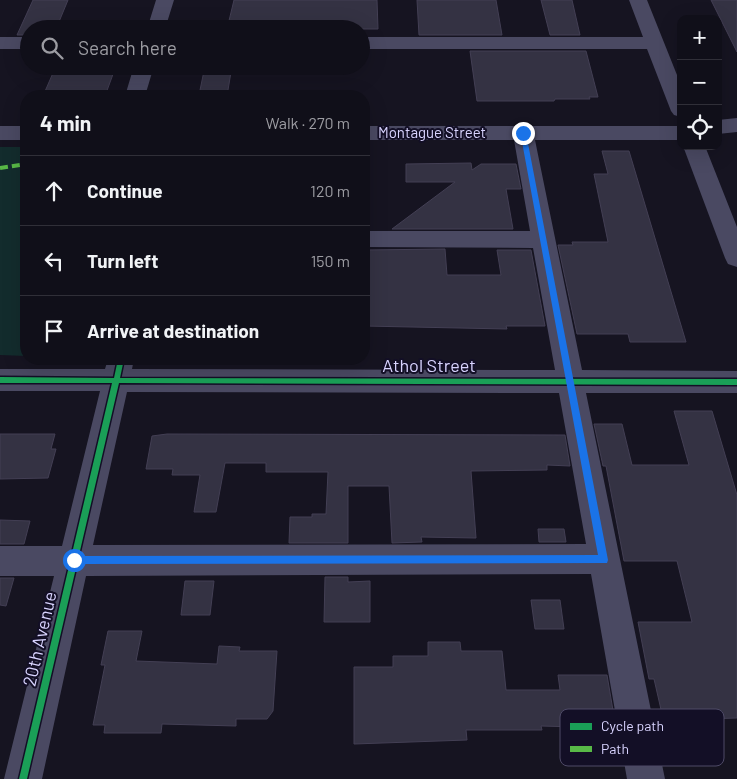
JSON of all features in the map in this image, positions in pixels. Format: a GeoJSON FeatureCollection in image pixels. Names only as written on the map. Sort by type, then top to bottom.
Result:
{"type":"FeatureCollection","features":[{"type":"Feature","properties":{"kind":"street"},"geometry":{"type":"LineString","coordinates":[[159,20],[165,0]]}},
{"type":"Feature","properties":{"kind":"street"},"geometry":{"type":"LineString","coordinates":[[638,0],[679,105]]}},
{"type":"Feature","properties":{"kind":"street"},"geometry":{"type":"LineString","coordinates":[[0,43],[20,43]]}},
{"type":"Feature","properties":{"kind":"street"},"geometry":{"type":"LineString","coordinates":[[370,43],[655,43]]}},
{"type":"Feature","properties":{"kind":"street"},"geometry":{"type":"LineString","coordinates":[[137,90],[141,75]]}},
{"type":"Feature","properties":{"kind":"street"},"geometry":{"type":"LineString","coordinates":[[722,127],[737,125]]}},
{"type":"Feature","properties":{"kind":"street"},"geometry":{"type":"LineString","coordinates":[[0,133],[20,133]]}},
{"type":"Feature","properties":{"kind":"street","name":"Montague Street"},"geometry":{"type":"LineString","coordinates":[[370,133],[677,133]]}},
{"type":"Feature","properties":{"kind":"street"},"geometry":{"type":"LineString","coordinates":[[523,133],[633,709]]}},
{"type":"Feature","properties":{"kind":"street"},"geometry":{"type":"LineString","coordinates":[[722,137],[737,139]]}},
{"type":"Feature","properties":{"kind":"street"},"geometry":{"type":"LineString","coordinates":[[696,150],[737,258]]}},
{"type":"Feature","properties":{"kind":"street"},"geometry":{"type":"LineString","coordinates":[[370,239],[543,240]]}},
{"type":"Feature","properties":{"kind":"street","name":"Athol Street"},"geometry":{"type":"LineString","coordinates":[[0,380],[118,369],[570,382],[737,382]]}},
{"type":"Feature","properties":{"kind":"street","name":"20th Avenue"},"geometry":{"type":"LineString","coordinates":[[23,779],[118,369]]}},
{"type":"Feature","properties":{"kind":"street"},"geometry":{"type":"LineString","coordinates":[[0,561],[604,560]]}},
{"type":"Feature","properties":{"kind":"street"},"geometry":{"type":"LineString","coordinates":[[644,766],[646,779]]}},
{"type":"Feature","properties":{"kind":"green space"},"geometry":{"type":"Polygon","coordinates":[[[0,147],[20,147],[20,356],[0,355],[0,147]]]}},
{"type":"Feature","properties":{"kind":"building"},"geometry":{"type":"Polygon","coordinates":[[[33,0],[68,0],[60,20],[24,20],[33,0]]]}},
{"type":"Feature","properties":{"kind":"building"},"geometry":{"type":"Polygon","coordinates":[[[234,0],[377,0],[378,29],[370,29],[370,20],[229,20],[234,0]]]}},
{"type":"Feature","properties":{"kind":"building"},"geometry":{"type":"Polygon","coordinates":[[[417,0],[496,0],[502,35],[419,35],[417,0]]]}},
{"type":"Feature","properties":{"kind":"building"},"geometry":{"type":"Polygon","coordinates":[[[541,0],[572,0],[580,35],[550,35],[541,0]]]}},
{"type":"Feature","properties":{"kind":"building"},"geometry":{"type":"Polygon","coordinates":[[[711,0],[737,0],[737,52],[722,22],[722,15],[718,15],[711,0]]]}},
{"type":"Feature","properties":{"kind":"building"},"geometry":{"type":"Polygon","coordinates":[[[470,51],[586,51],[598,97],[589,97],[590,99],[555,99],[554,101],[477,101],[470,51]]]}},
{"type":"Feature","properties":{"kind":"building"},"geometry":{"type":"Polygon","coordinates":[[[52,75],[113,75],[107,90],[46,90],[52,75]]]}},
{"type":"Feature","properties":{"kind":"building"},"geometry":{"type":"Polygon","coordinates":[[[203,75],[230,75],[228,90],[200,90],[203,75]]]}},
{"type":"Feature","properties":{"kind":"building"},"geometry":{"type":"Polygon","coordinates":[[[602,151],[629,151],[686,342],[630,342],[628,334],[577,334],[558,245],[573,245],[572,242],[608,242],[594,174],[608,174],[602,151]]]}},
{"type":"Feature","properties":{"kind":"building"},"geometry":{"type":"Polygon","coordinates":[[[471,163],[472,170],[481,164],[516,164],[521,189],[506,189],[513,229],[392,229],[455,182],[406,182],[406,164],[471,163]]]}},
{"type":"Feature","properties":{"kind":"building"},"geometry":{"type":"Polygon","coordinates":[[[445,249],[447,275],[501,275],[497,250],[531,250],[545,326],[506,326],[507,329],[370,326],[370,250],[445,249]]]}},
{"type":"Feature","properties":{"kind":"building"},"geometry":{"type":"Polygon","coordinates":[[[674,411],[712,411],[737,495],[737,718],[724,718],[724,709],[661,709],[654,679],[649,679],[638,622],[692,622],[677,561],[624,561],[606,466],[603,466],[594,424],[622,424],[632,465],[689,465],[674,411]]]}},
{"type":"Feature","properties":{"kind":"building"},"geometry":{"type":"Polygon","coordinates":[[[0,434],[55,434],[51,449],[56,449],[48,478],[0,479],[0,434]]]}},
{"type":"Feature","properties":{"kind":"building"},"geometry":{"type":"Polygon","coordinates":[[[167,434],[565,435],[570,466],[547,465],[547,470],[471,471],[476,538],[421,537],[422,542],[392,543],[389,486],[348,486],[348,543],[289,543],[290,517],[312,517],[312,514],[326,514],[328,472],[266,472],[266,463],[225,463],[216,512],[194,512],[200,475],[172,475],[173,469],[146,469],[152,436],[167,434]]]}},
{"type":"Feature","properties":{"kind":"building"},"geometry":{"type":"Polygon","coordinates":[[[0,520],[30,521],[24,544],[0,544],[0,520]]]}},
{"type":"Feature","properties":{"kind":"building"},"geometry":{"type":"Polygon","coordinates":[[[538,529],[564,529],[566,542],[539,542],[538,529]]]}},
{"type":"Feature","properties":{"kind":"building"},"geometry":{"type":"Polygon","coordinates":[[[325,577],[348,577],[348,582],[370,581],[370,622],[324,622],[325,577]]]}},
{"type":"Feature","properties":{"kind":"building"},"geometry":{"type":"Polygon","coordinates":[[[0,578],[14,578],[6,606],[0,605],[0,578]]]}},
{"type":"Feature","properties":{"kind":"building"},"geometry":{"type":"Polygon","coordinates":[[[185,581],[214,581],[210,615],[181,615],[185,581]]]}},
{"type":"Feature","properties":{"kind":"building"},"geometry":{"type":"Polygon","coordinates":[[[531,600],[560,600],[564,629],[535,629],[531,600]]]}},
{"type":"Feature","properties":{"kind":"building"},"geometry":{"type":"Polygon","coordinates":[[[108,631],[142,631],[136,661],[217,664],[219,646],[240,647],[239,651],[277,651],[273,711],[267,719],[236,719],[236,726],[162,724],[161,733],[104,733],[105,725],[93,725],[105,665],[101,665],[108,631]]]}},
{"type":"Feature","properties":{"kind":"building"},"geometry":{"type":"Polygon","coordinates":[[[428,642],[460,642],[461,651],[502,651],[506,690],[560,690],[558,675],[607,675],[613,709],[560,709],[560,727],[541,726],[542,730],[466,730],[467,740],[354,744],[354,667],[393,667],[393,656],[428,656],[428,642]]]}},
{"type":"Feature","properties":{"kind":"marked path"},"geometry":{"type":"LineString","coordinates":[[0,168],[20,165]]}},
{"type":"Feature","properties":{"kind":"cycle path"},"geometry":{"type":"LineString","coordinates":[[23,779],[120,365]]}},
{"type":"Feature","properties":{"kind":"cycle path"},"geometry":{"type":"LineString","coordinates":[[0,380],[737,382]]}},
{"type":"Feature","properties":{"kind":"route"},"geometry":{"type":"LineString","coordinates":[[74,560],[604,560],[523,133]]}}]}
